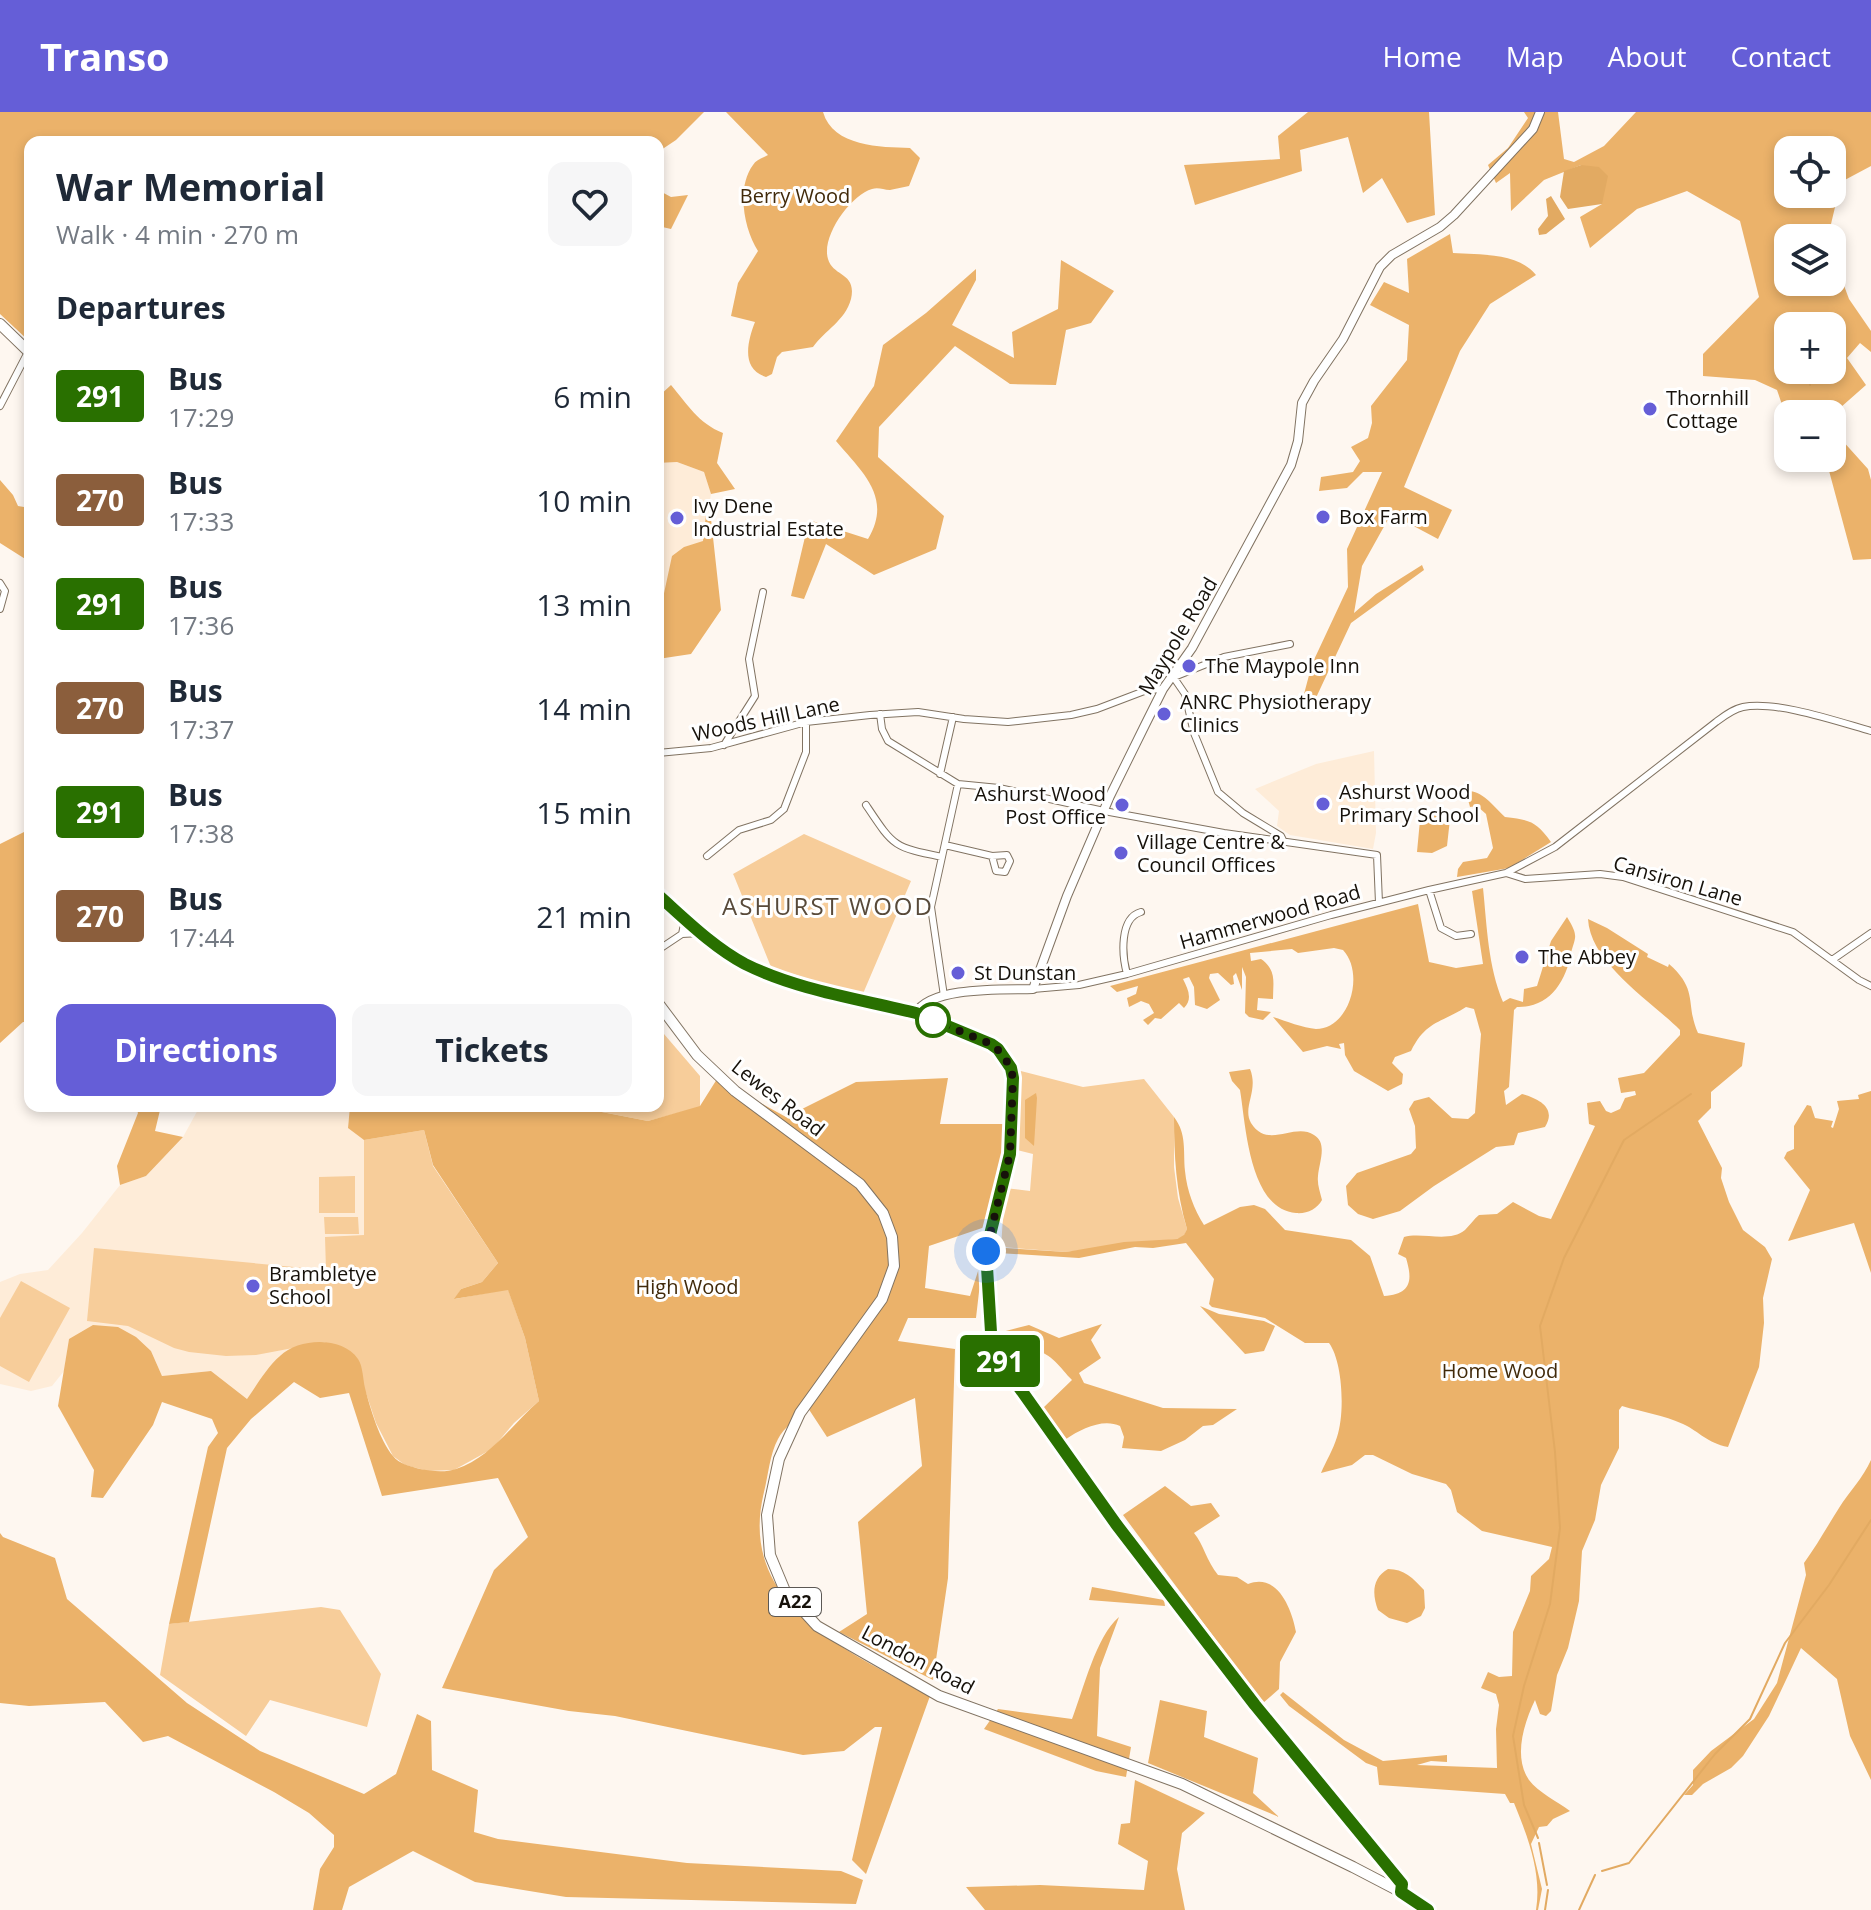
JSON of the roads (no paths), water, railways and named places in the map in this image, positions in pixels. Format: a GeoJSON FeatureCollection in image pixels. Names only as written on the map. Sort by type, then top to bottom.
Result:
{"type":"FeatureCollection","features":[{"type":"Feature","properties":{"kind":"highway"},"geometry":{"type":"LineString","coordinates":[[0,324],[24,347]]}},
{"type":"Feature","properties":{"kind":"highway","name":"Lewes Road"},"geometry":{"type":"LineString","coordinates":[[664,1011],[697,1055],[735,1091],[860,1184],[883,1213]]}},
{"type":"Feature","properties":{"kind":"highway","name":"London Road"},"geometry":{"type":"LineString","coordinates":[[883,1213],[892,1237],[894,1266],[882,1299],[800,1413],[779,1459],[767,1515],[770,1555],[785,1591],[817,1626],[939,1696],[1182,1784],[1401,1892],[1428,1910]]}},
{"type":"Feature","properties":{"kind":"street","name":"Maypole Road"},"geometry":{"type":"LineString","coordinates":[[1033,989],[1067,896],[1104,811],[1163,689],[1192,648],[1273,501],[1296,451],[1302,403],[1360,307],[1380,267],[1392,255],[1440,227],[1454,215],[1533,129],[1540,112]]}},
{"type":"Feature","properties":{"kind":"street"},"geometry":{"type":"LineString","coordinates":[[0,406],[24,361]]}},
{"type":"Feature","properties":{"kind":"street"},"geometry":{"type":"LineString","coordinates":[[0,583],[5,591],[0,609]]}},
{"type":"Feature","properties":{"kind":"street"},"geometry":{"type":"LineString","coordinates":[[723,745],[755,696],[749,659],[763,592]]}},
{"type":"Feature","properties":{"kind":"street"},"geometry":{"type":"LineString","coordinates":[[1284,842],[1281,836],[1243,813],[1218,792],[1194,733],[1185,694],[1173,676],[1224,657],[1290,644]]}},
{"type":"Feature","properties":{"kind":"street","name":"Woods Hill Lane"},"geometry":{"type":"LineString","coordinates":[[664,752],[723,745],[806,722],[880,714],[918,712],[1008,722],[1071,715],[1097,709],[1147,690],[1163,689]]}},
{"type":"Feature","properties":{"kind":"street","name":"Hammerwood Road"},"geometry":{"type":"LineString","coordinates":[[916,1013],[928,1000],[944,996],[1079,985],[1127,974],[1379,903],[1506,873],[1555,847],[1735,709],[1757,705],[1770,707],[1871,731]]}},
{"type":"Feature","properties":{"kind":"street"},"geometry":{"type":"LineString","coordinates":[[880,714],[888,741],[958,784],[999,788],[1104,811],[1377,855],[1379,903]]}},
{"type":"Feature","properties":{"kind":"street"},"geometry":{"type":"LineString","coordinates":[[940,774],[953,717]]}},
{"type":"Feature","properties":{"kind":"street"},"geometry":{"type":"LineString","coordinates":[[707,856],[739,830],[771,820],[784,809],[806,752],[806,722]]}},
{"type":"Feature","properties":{"kind":"street"},"geometry":{"type":"LineString","coordinates":[[944,996],[931,907],[958,784]]}},
{"type":"Feature","properties":{"kind":"street"},"geometry":{"type":"LineString","coordinates":[[866,805],[893,842],[901,848],[942,857]]}},
{"type":"Feature","properties":{"kind":"street"},"geometry":{"type":"LineString","coordinates":[[945,845],[992,856]]}},
{"type":"Feature","properties":{"kind":"street","name":"Cansiron Lane"},"geometry":{"type":"LineString","coordinates":[[1506,873],[1525,879],[1600,874],[1623,877],[1793,932],[1871,986]]}},
{"type":"Feature","properties":{"kind":"street"},"geometry":{"type":"LineString","coordinates":[[1429,890],[1441,928],[1450,935],[1471,934]]}},
{"type":"Feature","properties":{"kind":"street"},"geometry":{"type":"LineString","coordinates":[[664,900],[701,933],[743,963],[771,975],[916,1013],[998,1049],[1011,1068],[1013,1078],[1010,1154],[986,1251],[991,1332],[999,1359],[1116,1524],[1307,1771],[1402,1884],[1401,1892]]}},
{"type":"Feature","properties":{"kind":"street"},"geometry":{"type":"LineString","coordinates":[[1127,974],[1122,956],[1128,921],[1133,914],[1141,912]]}},
{"type":"Feature","properties":{"kind":"street"},"geometry":{"type":"LineString","coordinates":[[1436,918],[1447,916]]}},
{"type":"Feature","properties":{"kind":"street"},"geometry":{"type":"LineString","coordinates":[[682,934],[685,919]]}},
{"type":"Feature","properties":{"kind":"street"},"geometry":{"type":"LineString","coordinates":[[664,946],[682,934],[701,933]]}},
{"type":"Feature","properties":{"kind":"street"},"geometry":{"type":"LineString","coordinates":[[1832,960],[1871,933]]}},
{"type":"Feature","properties":{"kind":"waterway"},"geometry":{"type":"LineString","coordinates":[[1538,1838],[1524,1805],[1513,1736],[1524,1686],[1550,1604],[1560,1528],[1555,1452],[1540,1326],[1564,1258],[1624,1140],[1691,1094]]}},
{"type":"Feature","properties":{"kind":"waterway"},"geometry":{"type":"LineString","coordinates":[[1602,1871],[1629,1863],[1715,1754],[1750,1719],[1785,1643],[1829,1585],[1871,1520]]}},
{"type":"Feature","properties":{"kind":"waterway"},"geometry":{"type":"LineString","coordinates":[[1539,1843],[1547,1885]]}},
{"type":"Feature","properties":{"kind":"waterway"},"geometry":{"type":"LineString","coordinates":[[1579,1910],[1595,1875]]}},
{"type":"Feature","properties":{"kind":"waterway"},"geometry":{"type":"LineString","coordinates":[[1545,1910],[1548,1890]]}},
{"type":"Feature","properties":{"kind":"place","name":"Thornhill Cottage"},"geometry":{"type":"Point","coordinates":[1650,409]}},
{"type":"Feature","properties":{"kind":"place","name":"Box Farm"},"geometry":{"type":"Point","coordinates":[1323,517]}},
{"type":"Feature","properties":{"kind":"place","name":"Ivy Dene Industrial Estate"},"geometry":{"type":"Point","coordinates":[677,518]}},
{"type":"Feature","properties":{"kind":"place","name":"The Maypole Inn"},"geometry":{"type":"Point","coordinates":[1189,666]}},
{"type":"Feature","properties":{"kind":"place","name":"ANRC Physiotherapy Clinics"},"geometry":{"type":"Point","coordinates":[1164,714]}},
{"type":"Feature","properties":{"kind":"place","name":"Ashurst Wood Primary School"},"geometry":{"type":"Point","coordinates":[1323,804]}},
{"type":"Feature","properties":{"kind":"place","name":"Ashurst Wood Post Office"},"geometry":{"type":"Point","coordinates":[1122,805]}},
{"type":"Feature","properties":{"kind":"place","name":"Village Centre & Council Offices"},"geometry":{"type":"Point","coordinates":[1121,853]}},
{"type":"Feature","properties":{"kind":"place","name":"The Abbey"},"geometry":{"type":"Point","coordinates":[1522,957]}},
{"type":"Feature","properties":{"kind":"place","name":"St Dunstan"},"geometry":{"type":"Point","coordinates":[958,973]}},
{"type":"Feature","properties":{"kind":"place","name":"Brambletye School"},"geometry":{"type":"Point","coordinates":[253,1286]}},
{"type":"Feature","properties":{"kind":"district","name":"ASHURST WOOD"},"geometry":{"type":"Point","coordinates":[828,907]}},
{"type":"Feature","properties":{"kind":"park label","name":"Berry Wood"},"geometry":{"type":"Point","coordinates":[795,196]}},
{"type":"Feature","properties":{"kind":"park label","name":"High Wood"},"geometry":{"type":"Point","coordinates":[687,1287]}},
{"type":"Feature","properties":{"kind":"park label","name":"Home Wood"},"geometry":{"type":"Point","coordinates":[1500,1371]}}]}
